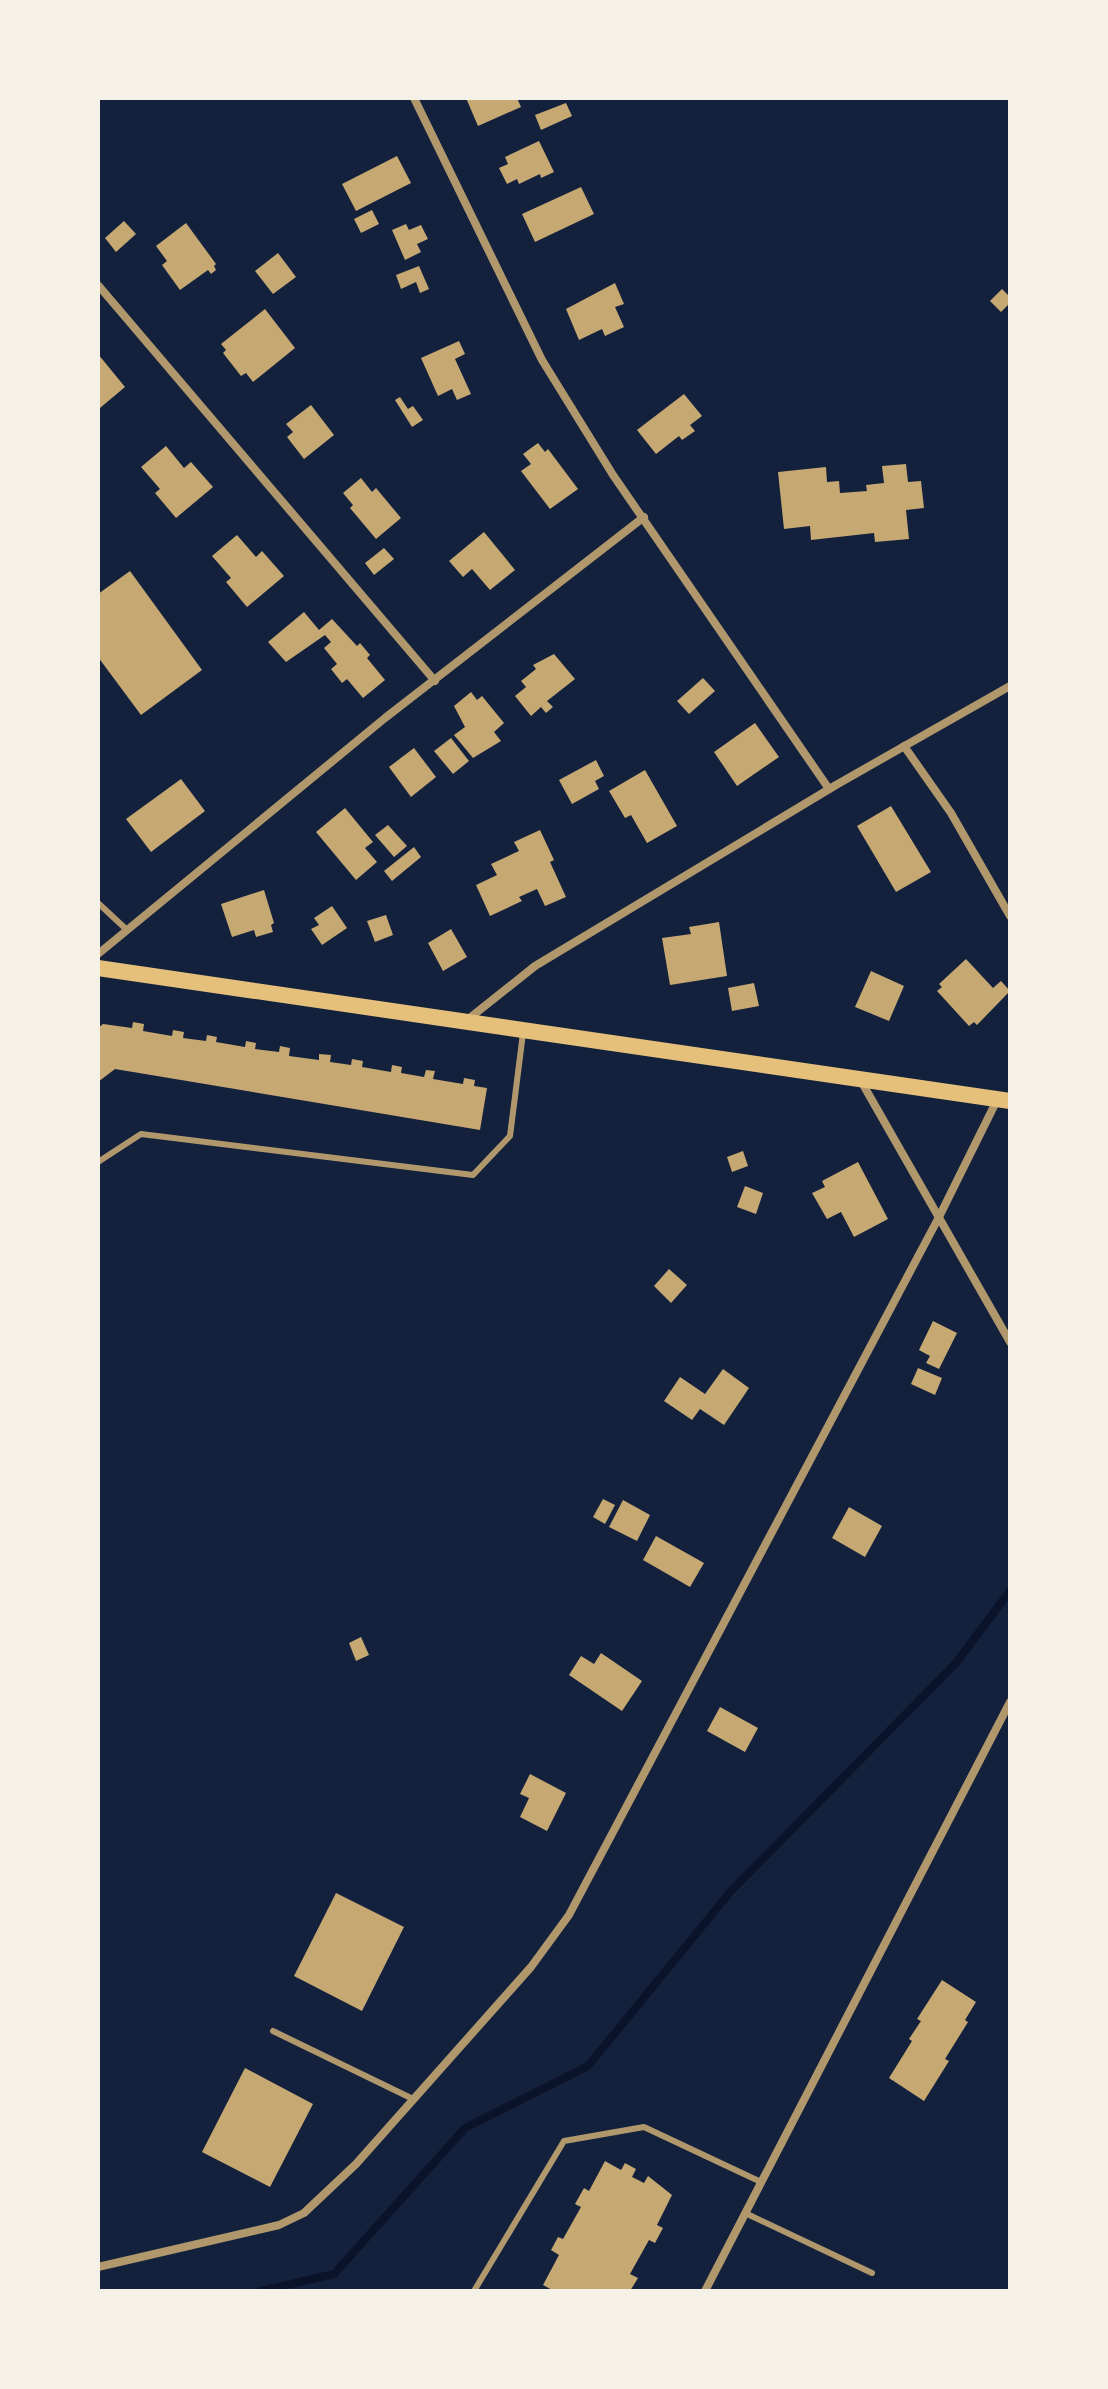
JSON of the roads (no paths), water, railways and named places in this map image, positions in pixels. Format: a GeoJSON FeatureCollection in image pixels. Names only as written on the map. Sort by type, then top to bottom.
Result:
{"type":"FeatureCollection","features":[{"type":"Feature","properties":{"kind":"main road"},"geometry":{"type":"LineString","coordinates":[[98,968],[1004,1100]]}},
{"type":"Feature","properties":{"kind":"street"},"geometry":{"type":"LineString","coordinates":[[414,98],[542,360],[613,475],[829,789]]}},
{"type":"Feature","properties":{"kind":"street"},"geometry":{"type":"LineString","coordinates":[[98,285],[435,681]]}},
{"type":"Feature","properties":{"kind":"street"},"geometry":{"type":"LineString","coordinates":[[98,954],[435,681],[644,517]]}},
{"type":"Feature","properties":{"kind":"street"},"geometry":{"type":"LineString","coordinates":[[465,1021],[535,966],[829,789],[1010,686]]}},
{"type":"Feature","properties":{"kind":"street"},"geometry":{"type":"LineString","coordinates":[[904,746],[951,813],[1010,916]]}},
{"type":"Feature","properties":{"kind":"street"},"geometry":{"type":"LineString","coordinates":[[861,1080],[1010,1342]]}},
{"type":"Feature","properties":{"kind":"street"},"geometry":{"type":"LineString","coordinates":[[98,2267],[279,2225],[304,2213],[356,2164],[531,1967],[569,1915],[1004,1100]]}},
{"type":"Feature","properties":{"kind":"street"},"geometry":{"type":"LineString","coordinates":[[705,2291],[1010,1702]]}},
{"type":"Feature","properties":{"kind":"lane"},"geometry":{"type":"LineString","coordinates":[[98,903],[127,930]]}},
{"type":"Feature","properties":{"kind":"lane"},"geometry":{"type":"LineString","coordinates":[[98,1162],[141,1134],[473,1175],[510,1136],[524,1030]]}},
{"type":"Feature","properties":{"kind":"lane"},"geometry":{"type":"LineString","coordinates":[[273,2031],[413,2099]]}},
{"type":"Feature","properties":{"kind":"lane"},"geometry":{"type":"LineString","coordinates":[[474,2291],[564,2141],[644,2127],[761,2182]]}},
{"type":"Feature","properties":{"kind":"lane"},"geometry":{"type":"LineString","coordinates":[[745,2213],[872,2273]]}},
{"type":"Feature","properties":{"kind":"waterway"},"geometry":{"type":"LineString","coordinates":[[261,2291],[334,2274],[465,2128],[588,2066],[731,1891],[956,1663],[1010,1591]]}}]}
